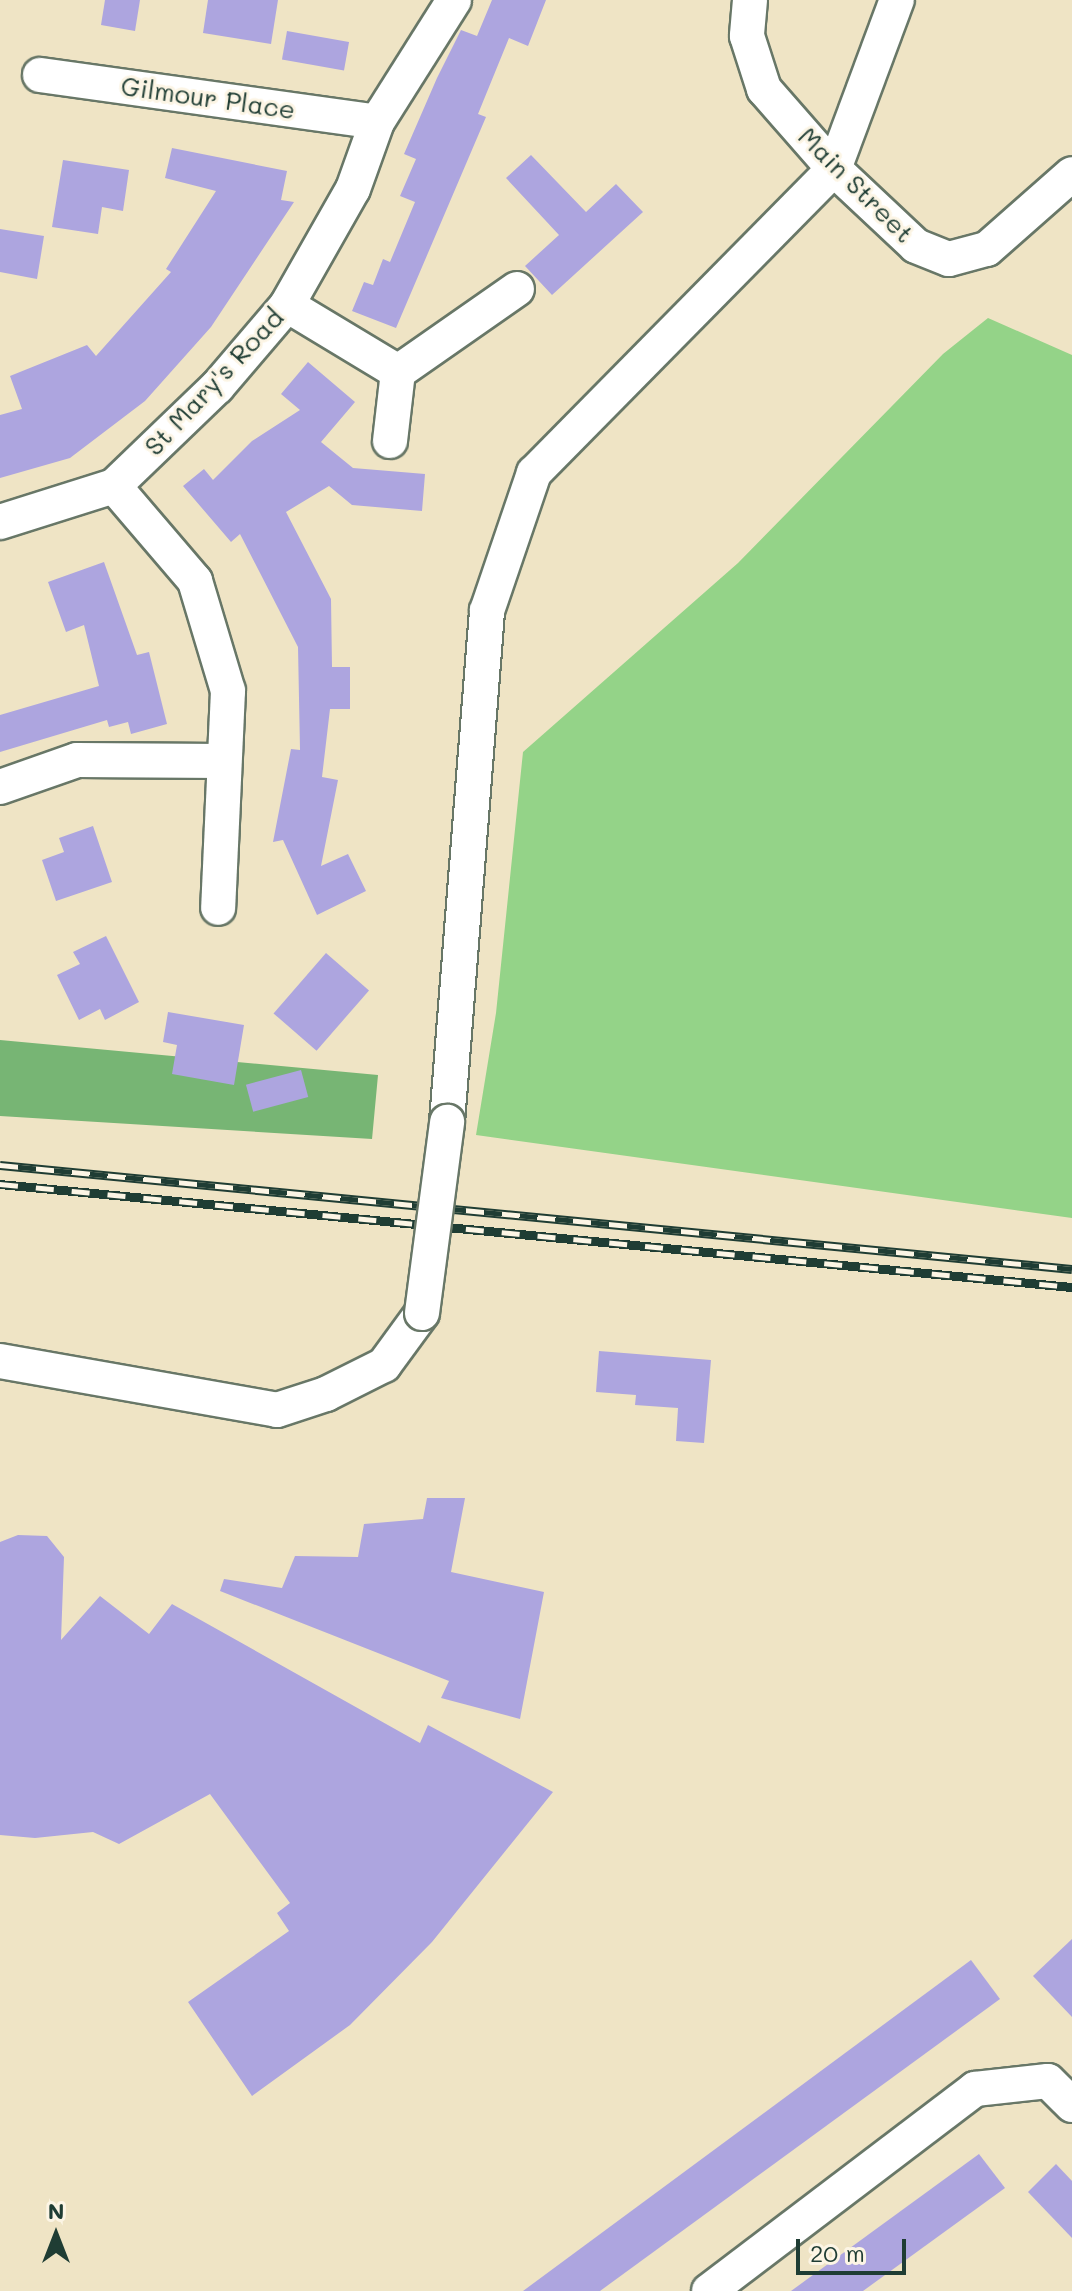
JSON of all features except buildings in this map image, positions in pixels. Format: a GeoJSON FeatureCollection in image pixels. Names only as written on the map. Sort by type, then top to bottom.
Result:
{"type":"FeatureCollection","features":[{"type":"Feature","properties":{"kind":"street","name":"St Mary's Road"},"geometry":{"type":"LineString","coordinates":[[0,522],[114,486],[217,387],[287,305],[353,189],[377,122],[454,0]]}},
{"type":"Feature","properties":{"kind":"street","name":"Main Street"},"geometry":{"type":"LineString","coordinates":[[750,0],[747,36],[764,89],[834,169],[916,246],[949,259],[987,249],[1072,174]]}},
{"type":"Feature","properties":{"kind":"street"},"geometry":{"type":"LineString","coordinates":[[0,1361],[277,1410],[326,1394],[384,1365],[422,1313],[447,1122],[487,611],[534,473],[834,169],[897,0]]}},
{"type":"Feature","properties":{"kind":"street","name":"Gilmour Place"},"geometry":{"type":"LineString","coordinates":[[40,75],[377,122]]}},
{"type":"Feature","properties":{"kind":"street"},"geometry":{"type":"LineString","coordinates":[[390,441],[398,372],[517,289]]}},
{"type":"Feature","properties":{"kind":"street"},"geometry":{"type":"LineString","coordinates":[[287,305],[398,372]]}},
{"type":"Feature","properties":{"kind":"street"},"geometry":{"type":"LineString","coordinates":[[114,486],[195,581],[228,691],[218,908]]}},
{"type":"Feature","properties":{"kind":"street"},"geometry":{"type":"LineString","coordinates":[[0,787],[77,760],[223,761]]}},
{"type":"Feature","properties":{"kind":"street"},"geometry":{"type":"LineString","coordinates":[[709,2291],[975,2089],[1048,2081],[1072,2105]]}},
{"type":"Feature","properties":{"kind":"green space"},"geometry":{"type":"Polygon","coordinates":[[[988,318],[1072,355],[1072,1218],[476,1135],[496,1013],[523,752],[738,563],[943,354],[988,318]]]}},
{"type":"Feature","properties":{"kind":"green space"},"geometry":{"type":"Polygon","coordinates":[[[0,1040],[378,1075],[372,1139],[0,1116],[0,1040]]]}},
{"type":"Feature","properties":{"kind":"railway"},"geometry":{"type":"LineString","coordinates":[[0,1165],[1072,1269]]}},
{"type":"Feature","properties":{"kind":"railway"},"geometry":{"type":"LineString","coordinates":[[0,1184],[1072,1287]]}}]}
